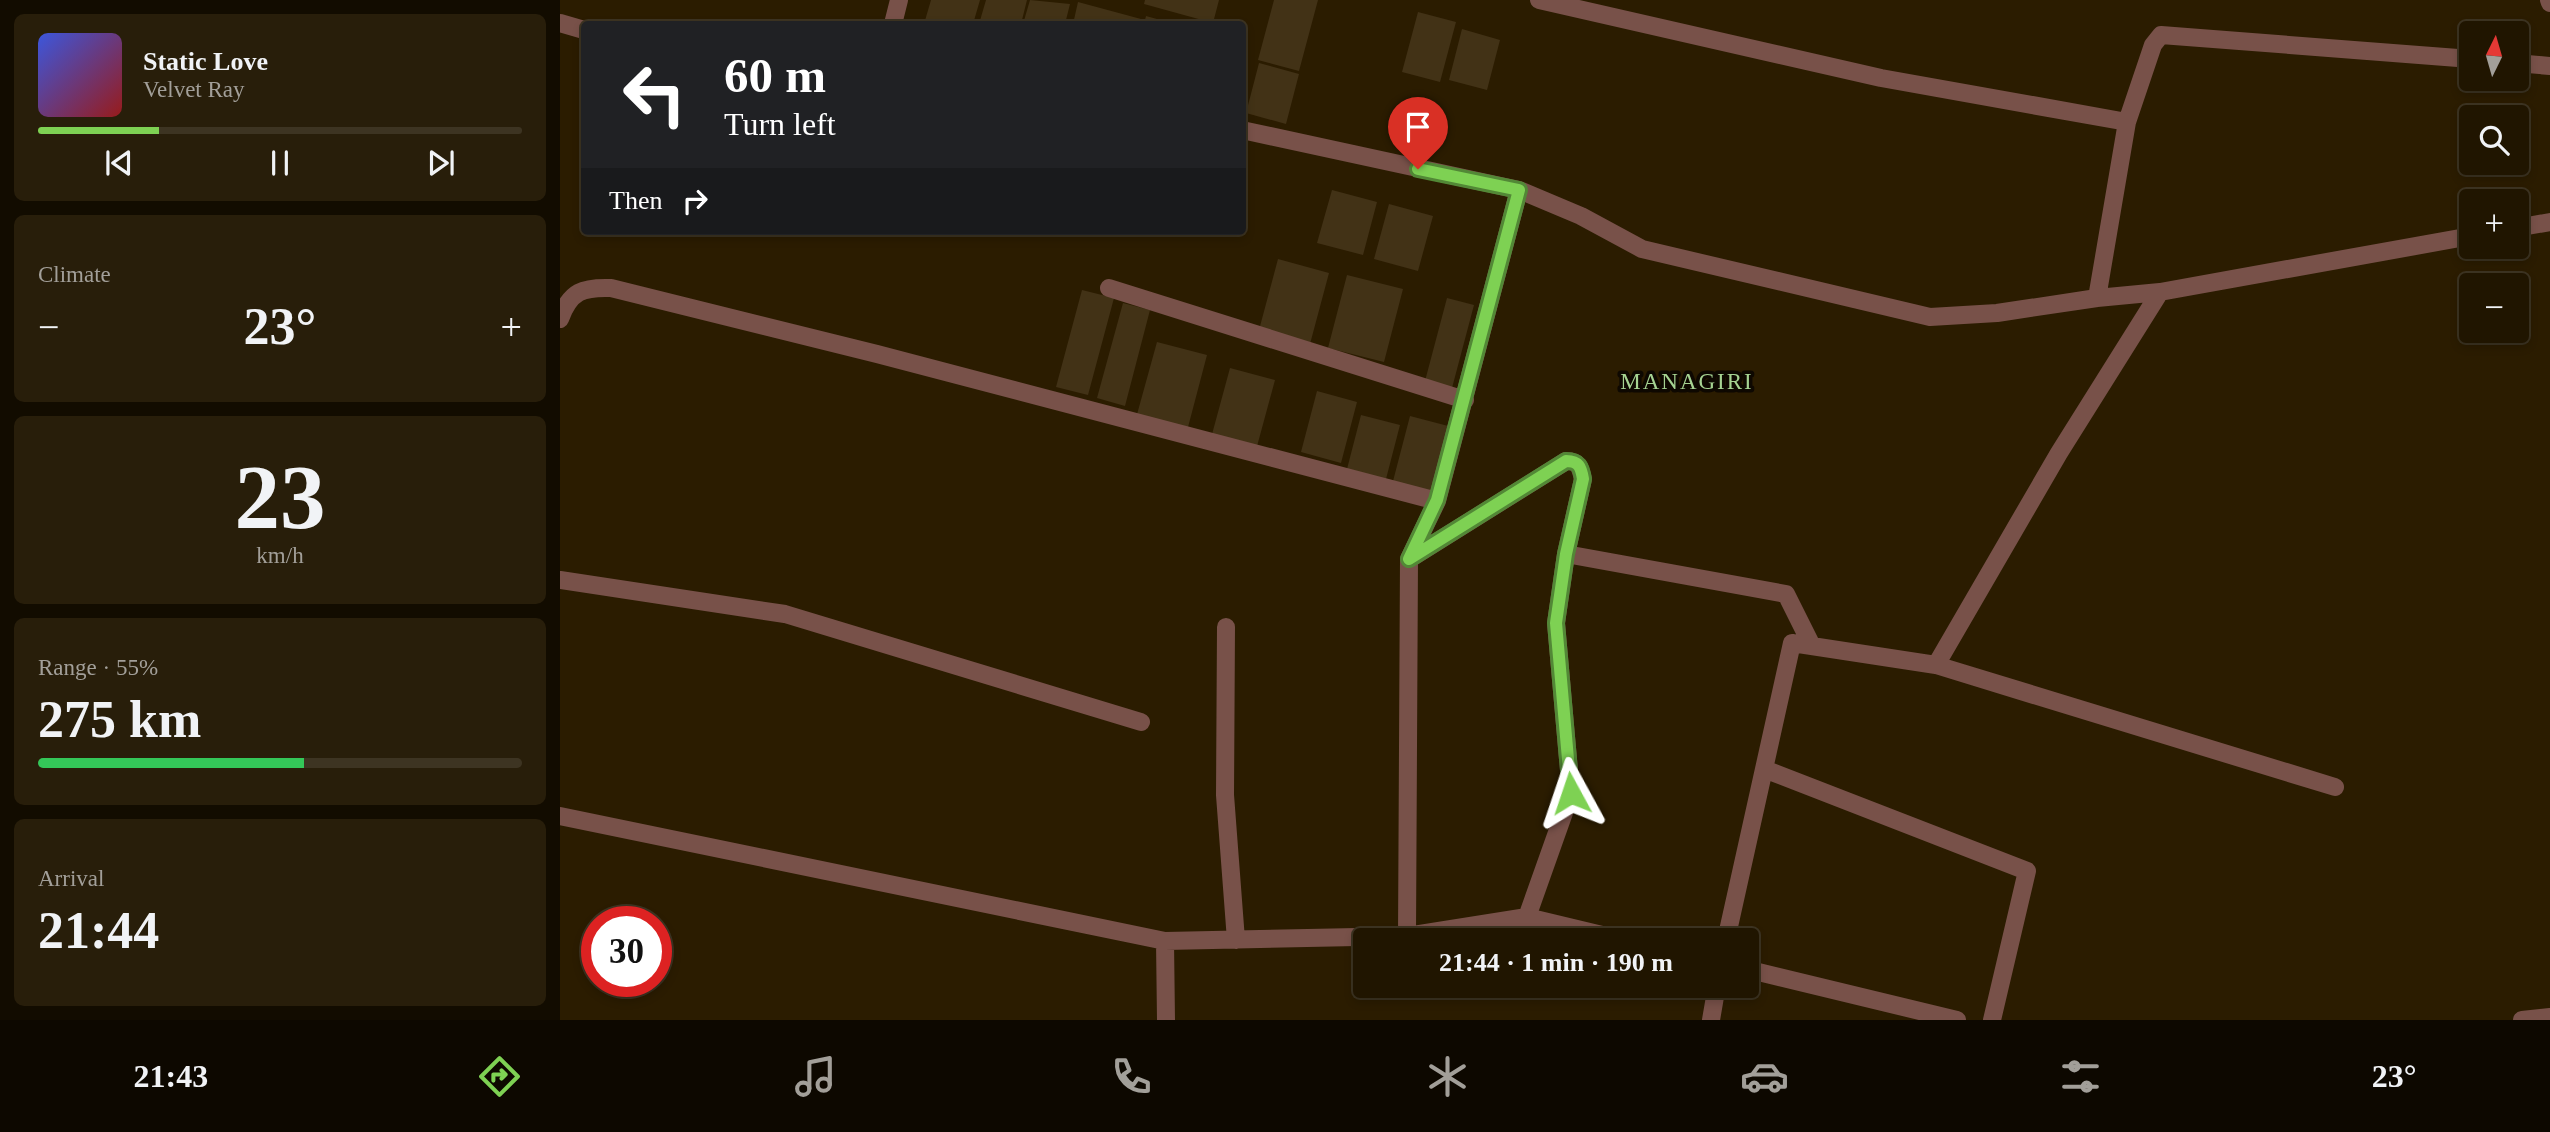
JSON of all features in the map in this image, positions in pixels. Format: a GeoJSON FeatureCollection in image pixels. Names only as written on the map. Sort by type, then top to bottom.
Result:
{"type":"FeatureCollection","features":[{"type":"Feature","properties":{"kind":"street"},"geometry":{"type":"LineString","coordinates":[[894,21],[899,0]]}},
{"type":"Feature","properties":{"kind":"street"},"geometry":{"type":"LineString","coordinates":[[1539,0],[1881,78],[2127,122]]}},
{"type":"Feature","properties":{"kind":"street"},"geometry":{"type":"LineString","coordinates":[[560,23],[581,29]]}},
{"type":"Feature","properties":{"kind":"street"},"geometry":{"type":"LineString","coordinates":[[2097,298],[2127,122],[2153,45],[2161,35],[2459,58]]}},
{"type":"Feature","properties":{"kind":"street"},"geometry":{"type":"LineString","coordinates":[[2529,64],[2550,66]]}},
{"type":"Feature","properties":{"kind":"street"},"geometry":{"type":"LineString","coordinates":[[1246,132],[1519,190],[1581,216],[1642,249],[1930,317],[1997,313],[2160,292],[2459,238]]}},
{"type":"Feature","properties":{"kind":"street"},"geometry":{"type":"LineString","coordinates":[[1407,928],[1409,559],[1437,500],[1519,190]]}},
{"type":"Feature","properties":{"kind":"street"},"geometry":{"type":"LineString","coordinates":[[2529,226],[2550,222]]}},
{"type":"Feature","properties":{"kind":"street"},"geometry":{"type":"LineString","coordinates":[[560,319],[565,304],[575,293],[588,287],[611,288],[877,354],[1437,500]]}},
{"type":"Feature","properties":{"kind":"street"},"geometry":{"type":"LineString","coordinates":[[1109,288],[1465,400]]}},
{"type":"Feature","properties":{"kind":"street"},"geometry":{"type":"LineString","coordinates":[[1936,665],[2059,453],[2160,292]]}},
{"type":"Feature","properties":{"kind":"street"},"geometry":{"type":"LineString","coordinates":[[1409,559],[1566,461],[1573,461],[1580,467],[1583,479],[1566,554],[1556,623],[1571,793],[1527,917]]}},
{"type":"Feature","properties":{"kind":"street"},"geometry":{"type":"LineString","coordinates":[[1566,554],[1786,594],[1812,646]]}},
{"type":"Feature","properties":{"kind":"street"},"geometry":{"type":"LineString","coordinates":[[560,580],[785,614],[1140,722]]}},
{"type":"Feature","properties":{"kind":"street"},"geometry":{"type":"LineString","coordinates":[[1226,627],[1225,795],[1236,940]]}},
{"type":"Feature","properties":{"kind":"street"},"geometry":{"type":"LineString","coordinates":[[1729,928],[1792,643],[1936,665],[2335,787]]}},
{"type":"Feature","properties":{"kind":"street"},"geometry":{"type":"LineString","coordinates":[[1764,769],[2027,871],[1992,1020]]}},
{"type":"Feature","properties":{"kind":"street"},"geometry":{"type":"LineString","coordinates":[[560,816],[1165,941],[1353,937]]}},
{"type":"Feature","properties":{"kind":"street"},"geometry":{"type":"LineString","coordinates":[[1458,928],[1527,917],[1573,928]]}},
{"type":"Feature","properties":{"kind":"street"},"geometry":{"type":"LineString","coordinates":[[1165,941],[1166,1020]]}},
{"type":"Feature","properties":{"kind":"street"},"geometry":{"type":"LineString","coordinates":[[1759,972],[1957,1020]]}},
{"type":"Feature","properties":{"kind":"street"},"geometry":{"type":"LineString","coordinates":[[1712,1020],[1715,998]]}},
{"type":"Feature","properties":{"kind":"street"},"geometry":{"type":"LineString","coordinates":[[2522,1020],[2550,1017]]}},
{"type":"Feature","properties":{"kind":"building"},"geometry":{"type":"Polygon","coordinates":[[[931,0],[980,0],[974,21],[925,21],[931,0]]]}},
{"type":"Feature","properties":{"kind":"building"},"geometry":{"type":"Polygon","coordinates":[[[986,0],[1027,0],[1022,21],[980,21],[986,0]]]}},
{"type":"Feature","properties":{"kind":"building"},"geometry":{"type":"Polygon","coordinates":[[[1030,0],[1070,4],[1066,21],[1024,21],[1030,0]]]}},
{"type":"Feature","properties":{"kind":"building"},"geometry":{"type":"Polygon","coordinates":[[[1145,0],[1219,0],[1214,21],[1144,4],[1145,0]]]}},
{"type":"Feature","properties":{"kind":"building"},"geometry":{"type":"Polygon","coordinates":[[[1274,0],[1318,0],[1299,71],[1258,60],[1274,0]]]}},
{"type":"Feature","properties":{"kind":"building"},"geometry":{"type":"Polygon","coordinates":[[[1078,2],[1141,19],[1140,21],[1074,21],[1078,2]]]}},
{"type":"Feature","properties":{"kind":"building"},"geometry":{"type":"Polygon","coordinates":[[[1418,12],[1456,22],[1440,82],[1402,72],[1418,12]]]}},
{"type":"Feature","properties":{"kind":"building"},"geometry":{"type":"Polygon","coordinates":[[[1146,16],[1164,21],[1145,21],[1146,16]]]}},
{"type":"Feature","properties":{"kind":"building"},"geometry":{"type":"Polygon","coordinates":[[[1462,29],[1500,40],[1487,90],[1449,80],[1462,29]]]}},
{"type":"Feature","properties":{"kind":"building"},"geometry":{"type":"Polygon","coordinates":[[[1259,63],[1299,74],[1286,124],[1246,113],[1259,63]]]}},
{"type":"Feature","properties":{"kind":"building"},"geometry":{"type":"Polygon","coordinates":[[[1332,190],[1377,202],[1363,255],[1317,243],[1332,190]]]}},
{"type":"Feature","properties":{"kind":"building"},"geometry":{"type":"Polygon","coordinates":[[[1389,204],[1433,216],[1418,271],[1374,259],[1389,204]]]}},
{"type":"Feature","properties":{"kind":"building"},"geometry":{"type":"Polygon","coordinates":[[[1278,259],[1329,273],[1310,344],[1259,330],[1278,259]]]}},
{"type":"Feature","properties":{"kind":"building"},"geometry":{"type":"Polygon","coordinates":[[[1347,275],[1403,289],[1384,362],[1328,348],[1347,275]]]}},
{"type":"Feature","properties":{"kind":"building"},"geometry":{"type":"Polygon","coordinates":[[[1082,290],[1114,298],[1088,395],[1056,387],[1082,290]]]}},
{"type":"Feature","properties":{"kind":"building"},"geometry":{"type":"Polygon","coordinates":[[[1447,298],[1474,305],[1452,388],[1425,381],[1447,298]]]}},
{"type":"Feature","properties":{"kind":"building"},"geometry":{"type":"Polygon","coordinates":[[[1123,303],[1150,310],[1125,406],[1097,398],[1123,303]]]}},
{"type":"Feature","properties":{"kind":"building"},"geometry":{"type":"Polygon","coordinates":[[[1157,342],[1207,355],[1187,431],[1136,418],[1157,342]]]}},
{"type":"Feature","properties":{"kind":"building"},"geometry":{"type":"Polygon","coordinates":[[[1230,368],[1275,380],[1256,450],[1211,438],[1230,368]]]}},
{"type":"Feature","properties":{"kind":"building"},"geometry":{"type":"Polygon","coordinates":[[[1317,391],[1357,402],[1341,463],[1301,452],[1317,391]]]}},
{"type":"Feature","properties":{"kind":"building"},"geometry":{"type":"Polygon","coordinates":[[[1361,415],[1400,425],[1386,479],[1347,469],[1361,415]]]}},
{"type":"Feature","properties":{"kind":"building"},"geometry":{"type":"Polygon","coordinates":[[[1410,416],[1452,427],[1433,496],[1392,485],[1410,416]]]}},
{"type":"Feature","properties":{"kind":"district","name":"MANAGIRI"},"geometry":{"type":"Point","coordinates":[1687,381]}},
{"type":"Feature","properties":{"kind":"route"},"geometry":{"type":"LineString","coordinates":[[1418,169],[1519,190],[1437,500],[1409,559],[1566,461],[1573,461],[1580,467],[1583,479],[1566,554],[1556,623],[1571,793]]}}]}
